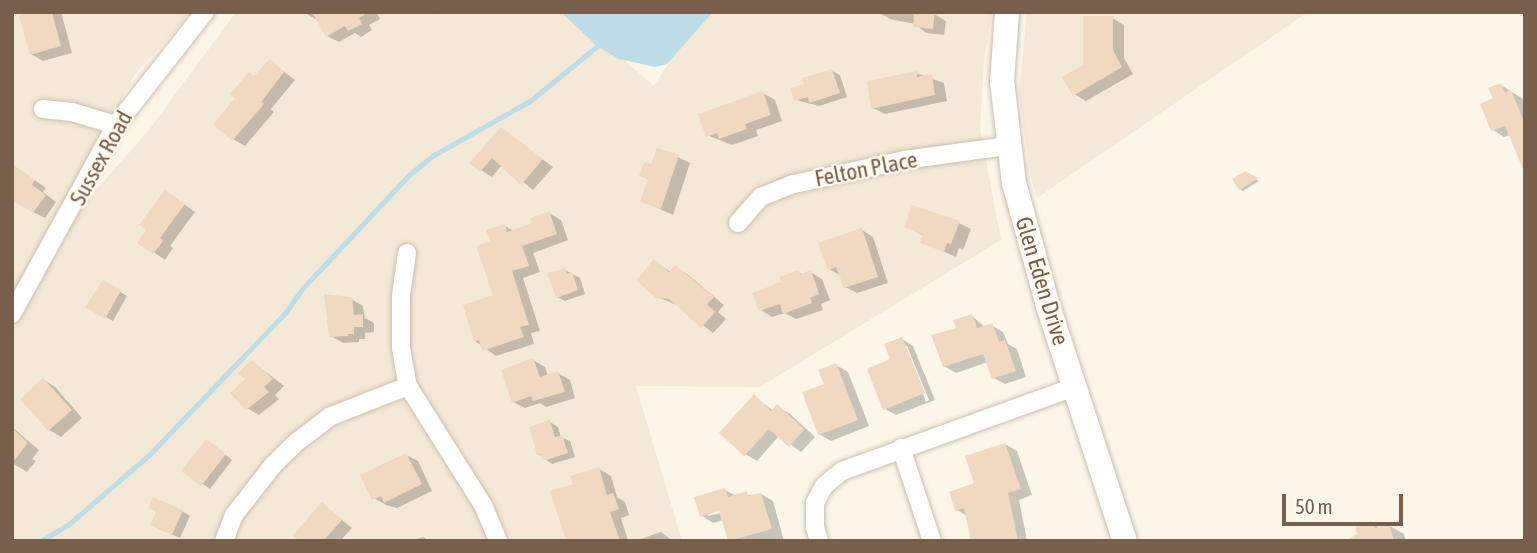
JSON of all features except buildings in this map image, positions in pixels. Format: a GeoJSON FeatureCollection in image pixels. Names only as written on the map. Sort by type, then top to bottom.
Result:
{"type":"FeatureCollection","features":[{"type":"Feature","properties":{"kind":"main road","name":"Glen Eden Drive"},"geometry":{"type":"LineString","coordinates":[[1007,12],[1002,81],[1008,146],[1023,220],[1125,541]]}},
{"type":"Feature","properties":{"kind":"street","name":"Sussex Road"},"geometry":{"type":"LineString","coordinates":[[12,314],[116,125],[205,12]]}},
{"type":"Feature","properties":{"kind":"street"},"geometry":{"type":"LineString","coordinates":[[43,109],[72,112],[116,125]]}},
{"type":"Feature","properties":{"kind":"street","name":"Felton Place"},"geometry":{"type":"LineString","coordinates":[[738,223],[761,197],[794,184],[904,160],[1008,146]]}},
{"type":"Feature","properties":{"kind":"street"},"geometry":{"type":"LineString","coordinates":[[407,253],[401,296],[401,348],[408,386],[483,505],[498,541]]}},
{"type":"Feature","properties":{"kind":"street"},"geometry":{"type":"LineString","coordinates":[[224,541],[234,515],[274,464],[298,441],[331,416],[408,386]]}},
{"type":"Feature","properties":{"kind":"street"},"geometry":{"type":"LineString","coordinates":[[819,541],[815,527],[815,503],[824,486],[842,471],[1074,387]]}},
{"type":"Feature","properties":{"kind":"street"},"geometry":{"type":"LineString","coordinates":[[901,448],[932,541]]}},
{"type":"Feature","properties":{"kind":"shaded area"},"geometry":{"type":"Polygon","coordinates":[[[12,12],[192,12],[135,74],[44,249],[148,131],[236,12],[438,12],[434,19],[439,12],[569,12],[654,86],[701,12],[992,12],[984,61],[980,129],[1001,240],[760,387],[636,386],[682,541],[12,541],[12,12]]]}},
{"type":"Feature","properties":{"kind":"shaded area"},"geometry":{"type":"Polygon","coordinates":[[[1027,12],[1308,12],[1037,198],[1030,174],[1019,92],[1027,12]]]}},
{"type":"Feature","properties":{"kind":"water"},"geometry":{"type":"Polygon","coordinates":[[[561,12],[713,12],[667,64],[655,67],[619,59],[598,47],[561,12]]]}},
{"type":"Feature","properties":{"kind":"waterway"},"geometry":{"type":"LineString","coordinates":[[41,541],[68,525],[149,455],[286,312],[303,288],[409,175],[434,155],[530,101],[601,43]]}}]}
